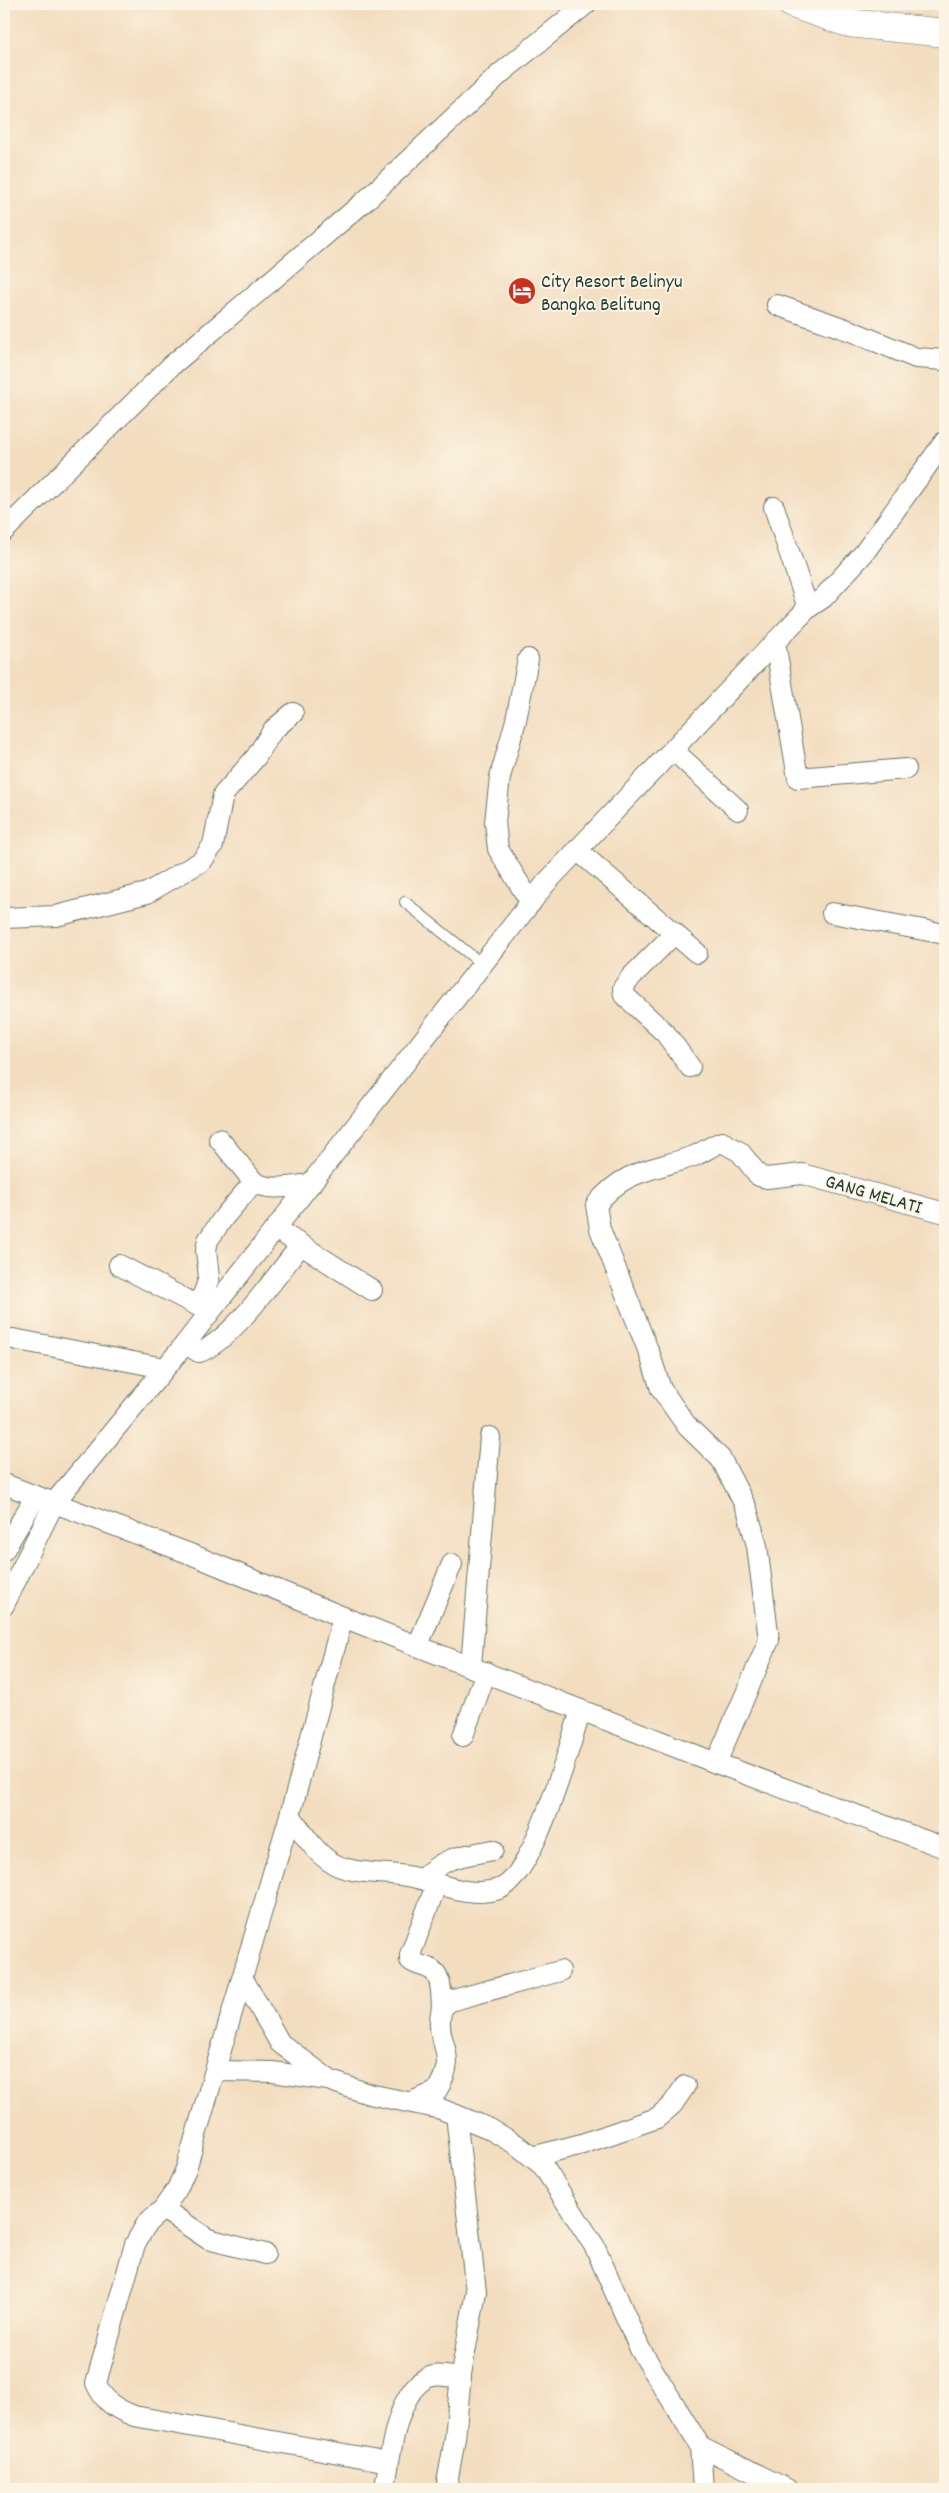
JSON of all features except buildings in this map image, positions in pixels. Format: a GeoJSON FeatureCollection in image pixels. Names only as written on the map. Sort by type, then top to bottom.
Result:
{"type":"FeatureCollection","features":[{"type":"Feature","properties":{"kind":"highway"},"geometry":{"type":"LineString","coordinates":[[792,4],[848,23],[945,33]]}},
{"type":"Feature","properties":{"kind":"street"},"geometry":{"type":"LineString","coordinates":[[4,531],[171,366],[366,201],[502,73],[586,4]]}},
{"type":"Feature","properties":{"kind":"street"},"geometry":{"type":"LineString","coordinates":[[777,305],[851,331],[916,358],[945,360]]}},
{"type":"Feature","properties":{"kind":"street"},"geometry":{"type":"LineString","coordinates":[[4,1550],[45,1500],[185,1344],[205,1309],[276,1229],[546,883],[776,642],[864,553],[945,441]]}},
{"type":"Feature","properties":{"kind":"street"},"geometry":{"type":"LineString","coordinates":[[774,507],[815,603]]}},
{"type":"Feature","properties":{"kind":"street"},"geometry":{"type":"LineString","coordinates":[[776,642],[798,778],[906,769]]}},
{"type":"Feature","properties":{"kind":"street"},"geometry":{"type":"LineString","coordinates":[[528,659],[516,720],[500,777],[495,822],[498,849],[531,903]]}},
{"type":"Feature","properties":{"kind":"street"},"geometry":{"type":"LineString","coordinates":[[4,918],[56,916],[146,893],[202,861],[213,845],[223,795],[256,757],[273,730],[293,713]]}},
{"type":"Feature","properties":{"kind":"street"},"geometry":{"type":"LineString","coordinates":[[673,750],[738,810]]}},
{"type":"Feature","properties":{"kind":"street"},"geometry":{"type":"LineString","coordinates":[[578,850],[697,953]]}},
{"type":"Feature","properties":{"kind":"street"},"geometry":{"type":"LineString","coordinates":[[832,913],[945,934]]}},
{"type":"Feature","properties":{"kind":"street"},"geometry":{"type":"LineString","coordinates":[[675,934],[631,977],[623,988],[624,995],[666,1034],[690,1067]]}},
{"type":"Feature","properties":{"kind":"street"},"geometry":{"type":"LineString","coordinates":[[220,1140],[254,1182],[269,1188],[311,1184]]}},
{"type":"Feature","properties":{"kind":"street","name":"GANG MELATI"},"geometry":{"type":"LineString","coordinates":[[716,1763],[769,1640],[757,1546],[747,1509],[721,1459],[687,1426],[661,1389],[650,1355],[600,1229],[596,1204],[608,1189],[632,1175],[696,1155],[712,1145],[722,1142],[740,1152],[759,1176],[767,1178],[796,1175],[945,1213]]}},
{"type":"Feature","properties":{"kind":"street"},"geometry":{"type":"LineString","coordinates":[[205,1309],[209,1278],[206,1250],[208,1240],[224,1217],[254,1182]]}},
{"type":"Feature","properties":{"kind":"street"},"geometry":{"type":"LineString","coordinates":[[276,1229],[372,1290]]}},
{"type":"Feature","properties":{"kind":"street"},"geometry":{"type":"LineString","coordinates":[[185,1344],[199,1352],[216,1344],[252,1306],[301,1245]]}},
{"type":"Feature","properties":{"kind":"street"},"geometry":{"type":"LineString","coordinates":[[119,1265],[205,1309]]}},
{"type":"Feature","properties":{"kind":"street"},"geometry":{"type":"LineString","coordinates":[[14,1339],[164,1368]]}},
{"type":"Feature","properties":{"kind":"street"},"geometry":{"type":"LineString","coordinates":[[462,1736],[478,1669],[490,1437]]}},
{"type":"Feature","properties":{"kind":"street"},"geometry":{"type":"LineString","coordinates":[[4,1484],[193,1555],[343,1617],[716,1763],[945,1848]]}},
{"type":"Feature","properties":{"kind":"street"},"geometry":{"type":"LineString","coordinates":[[4,1605],[45,1500]]}},
{"type":"Feature","properties":{"kind":"street"},"geometry":{"type":"LineString","coordinates":[[418,1645],[452,1564]]}},
{"type":"Feature","properties":{"kind":"street"},"geometry":{"type":"LineString","coordinates":[[343,1617],[290,1815],[186,2168],[177,2189],[163,2209],[147,2224],[135,2244],[96,2384],[100,2394],[114,2408],[134,2416],[389,2462]]}},
{"type":"Feature","properties":{"kind":"street"},"geometry":{"type":"LineString","coordinates":[[290,1815],[314,1847],[330,1862],[378,1874],[429,1881],[463,1891],[481,1892],[500,1888],[515,1877],[541,1826],[581,1710]]}},
{"type":"Feature","properties":{"kind":"street"},"geometry":{"type":"LineString","coordinates":[[411,2102],[436,2092],[446,2074],[448,2057],[440,2029],[442,2008],[437,1974],[430,1968],[414,1964],[410,1960],[429,1881],[436,1865],[450,1859],[493,1850]]}},
{"type":"Feature","properties":{"kind":"street"},"geometry":{"type":"LineString","coordinates":[[442,2008],[450,2001],[560,1971]]}},
{"type":"Feature","properties":{"kind":"street"},"geometry":{"type":"LineString","coordinates":[[243,1979],[280,2043],[331,2081]]}},
{"type":"Feature","properties":{"kind":"street"},"geometry":{"type":"LineString","coordinates":[[216,2071],[273,2072],[331,2081],[369,2094],[441,2109],[488,2128],[517,2144],[543,2166],[595,2247],[640,2349],[700,2446],[703,2489]]}},
{"type":"Feature","properties":{"kind":"street"},"geometry":{"type":"LineString","coordinates":[[532,2157],[582,2144],[657,2118],[672,2105],[685,2086]]}},
{"type":"Feature","properties":{"kind":"street"},"geometry":{"type":"LineString","coordinates":[[446,2489],[455,2438],[460,2379],[476,2292],[456,2115]]}},
{"type":"Feature","properties":{"kind":"street"},"geometry":{"type":"LineString","coordinates":[[163,2209],[208,2239],[265,2254]]}},
{"type":"Feature","properties":{"kind":"street"},"geometry":{"type":"LineString","coordinates":[[385,2489],[389,2462],[404,2402],[414,2388],[433,2376],[460,2379]]}},
{"type":"Feature","properties":{"kind":"street"},"geometry":{"type":"LineString","coordinates":[[700,2446],[787,2489]]}},
{"type":"Feature","properties":{"kind":"lane"},"geometry":{"type":"LineString","coordinates":[[405,902],[483,965]]}},
{"type":"Feature","properties":{"kind":"place","name":"City Resort Belinyu Bangka Belitung"},"geometry":{"type":"Point","coordinates":[522,291]}}]}
